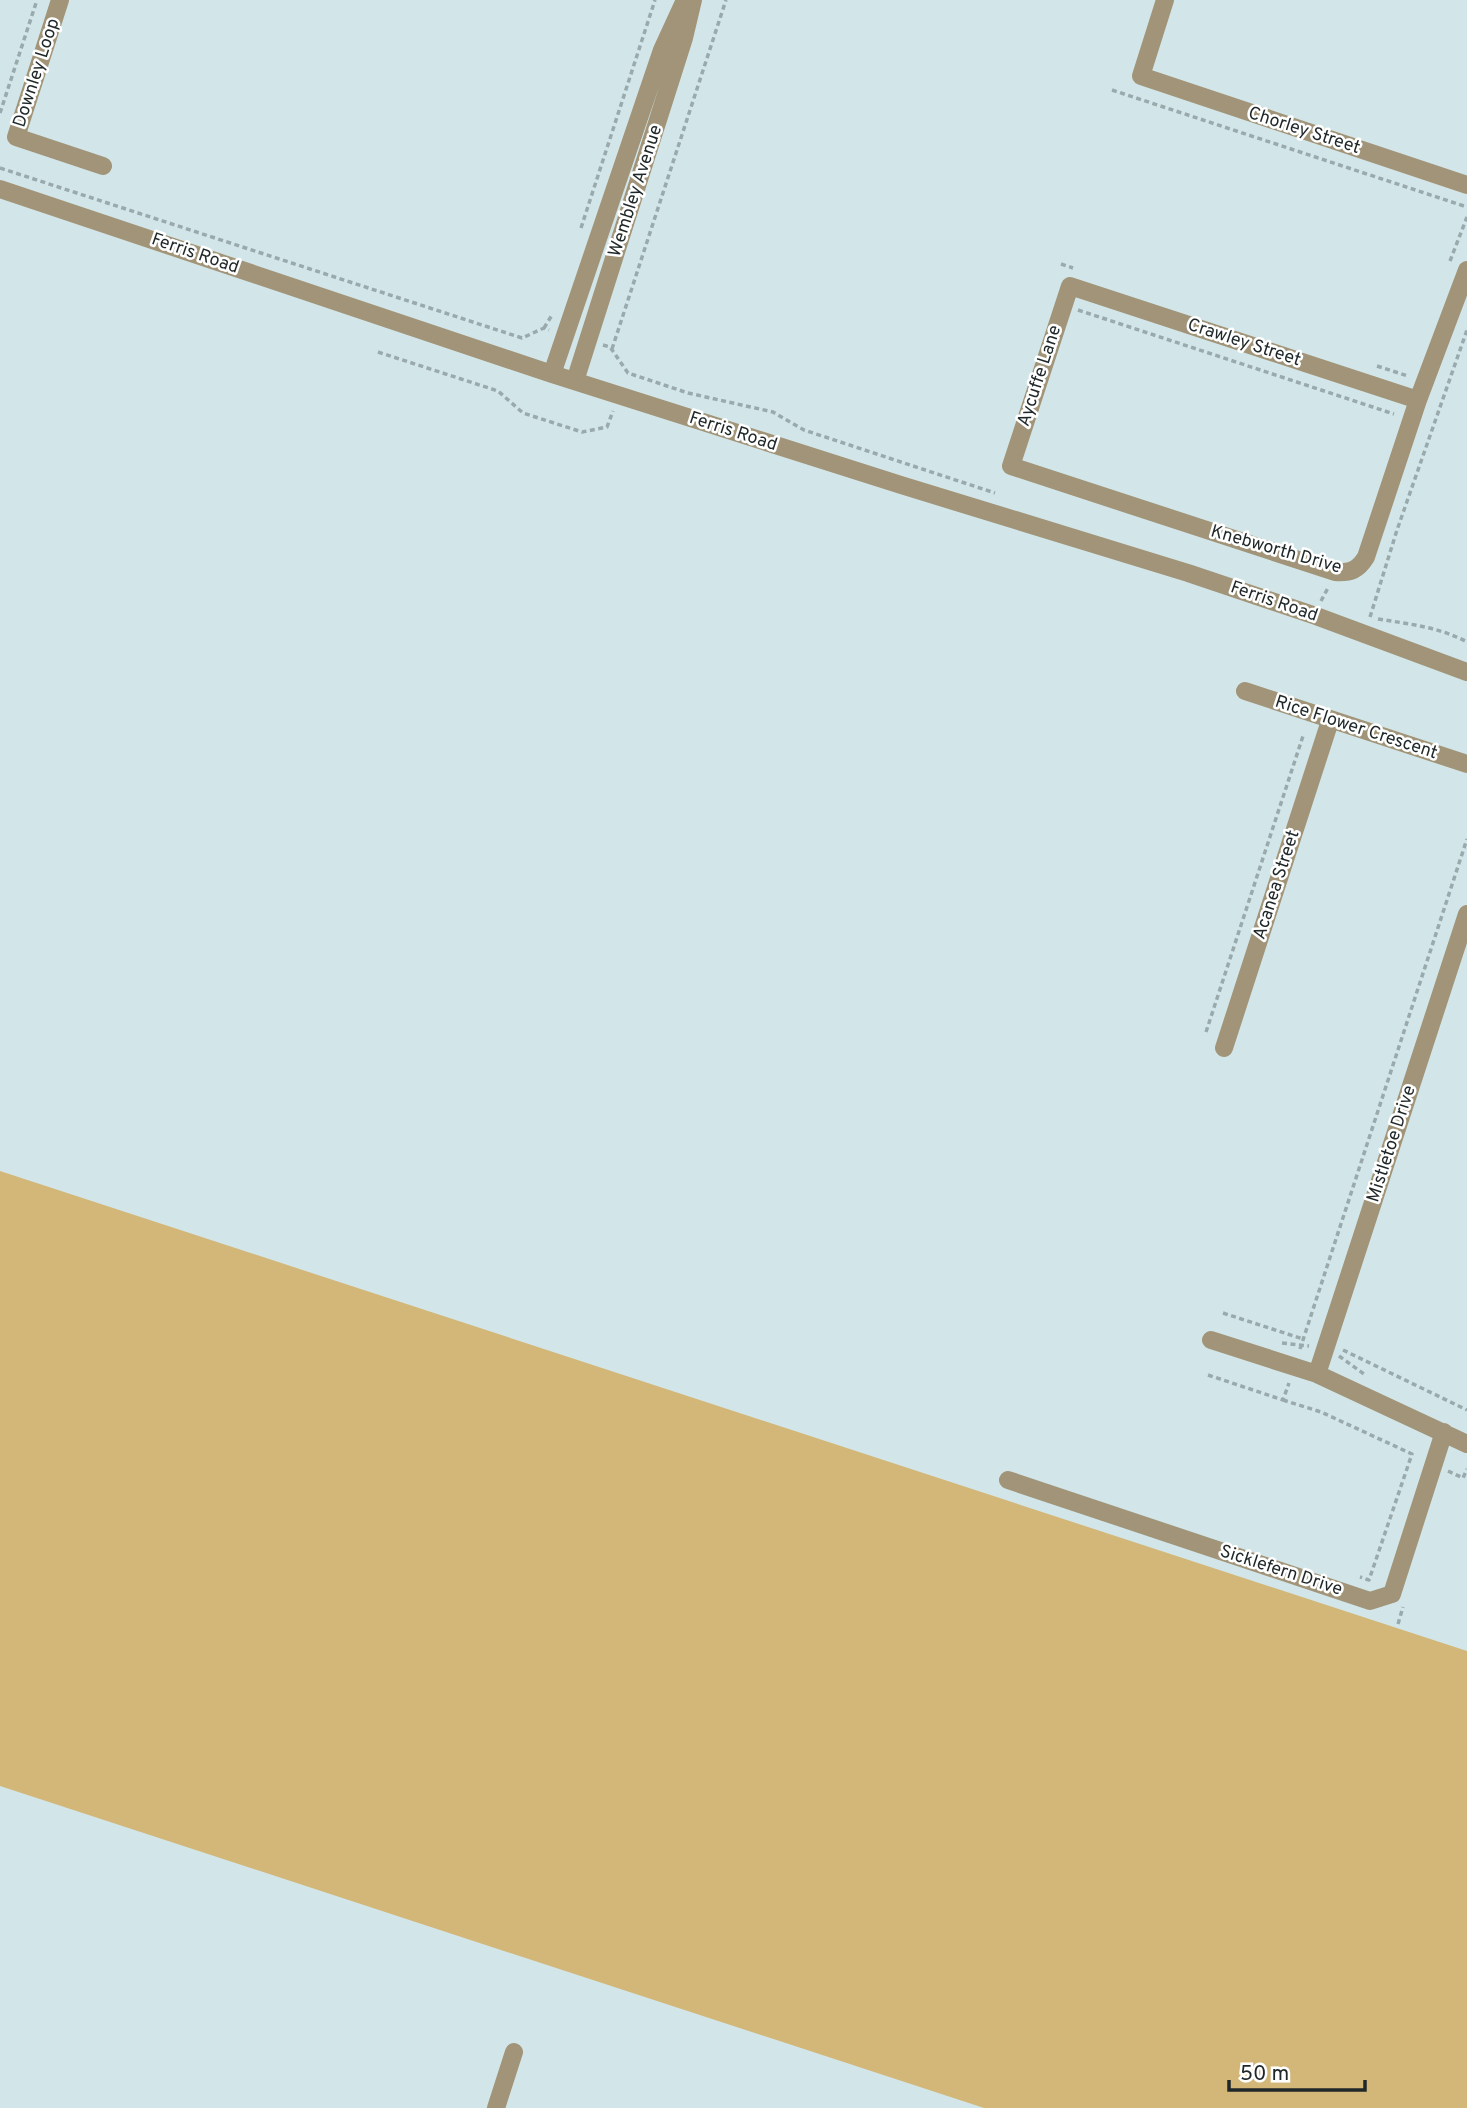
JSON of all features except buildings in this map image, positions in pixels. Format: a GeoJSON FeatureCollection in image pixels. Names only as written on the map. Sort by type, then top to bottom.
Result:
{"type":"FeatureCollection","features":[{"type":"Feature","properties":{"kind":"street","name":"Downley Loop"},"geometry":{"type":"LineString","coordinates":[[60,0],[8,135],[103,166]]}},
{"type":"Feature","properties":{"kind":"street","name":"Wembley Avenue"},"geometry":{"type":"LineString","coordinates":[[552,374],[662,50],[685,0]]}},
{"type":"Feature","properties":{"kind":"street","name":"Wembley Avenue"},"geometry":{"type":"LineString","coordinates":[[575,381],[684,38],[693,0]]}},
{"type":"Feature","properties":{"kind":"street","name":"Chorley Street"},"geometry":{"type":"LineString","coordinates":[[1165,0],[1141,76],[1467,185]]}},
{"type":"Feature","properties":{"kind":"street","name":"Ferris Road"},"geometry":{"type":"LineString","coordinates":[[0,189],[619,396],[1188,573],[1467,672]]}},
{"type":"Feature","properties":{"kind":"street","name":"Knebworth Drive"},"geometry":{"type":"LineString","coordinates":[[1011,466],[1345,573],[1361,566],[1366,557],[1418,400],[1467,270]]}},
{"type":"Feature","properties":{"kind":"street","name":"Crawley Street"},"geometry":{"type":"LineString","coordinates":[[1070,286],[1418,400]]}},
{"type":"Feature","properties":{"kind":"street","name":"Aycuffe Lane"},"geometry":{"type":"LineString","coordinates":[[1011,466],[1070,286]]}},
{"type":"Feature","properties":{"kind":"street","name":"Rice Flower Crescent"},"geometry":{"type":"LineString","coordinates":[[1245,691],[1467,764]]}},
{"type":"Feature","properties":{"kind":"street","name":"Acanea Street"},"geometry":{"type":"LineString","coordinates":[[1224,1048],[1330,721]]}},
{"type":"Feature","properties":{"kind":"street","name":"Mistletoe Drive"},"geometry":{"type":"LineString","coordinates":[[1317,1374],[1467,914]]}},
{"type":"Feature","properties":{"kind":"street"},"geometry":{"type":"LineString","coordinates":[[1211,1340],[1317,1374],[1467,1444]]}},
{"type":"Feature","properties":{"kind":"street","name":"Sicklefern Drive"},"geometry":{"type":"LineString","coordinates":[[1008,1480],[1370,1601],[1392,1594],[1444,1432]]}},
{"type":"Feature","properties":{"kind":"street"},"geometry":{"type":"LineString","coordinates":[[496,2108],[514,2052]]}},
{"type":"Feature","properties":{"kind":"path"},"geometry":{"type":"LineString","coordinates":[[0,113],[37,0]]}},
{"type":"Feature","properties":{"kind":"path"},"geometry":{"type":"LineString","coordinates":[[579,234],[655,0]]}},
{"type":"Feature","properties":{"kind":"path"},"geometry":{"type":"LineString","coordinates":[[612,349],[726,0]]}},
{"type":"Feature","properties":{"kind":"path"},"geometry":{"type":"LineString","coordinates":[[1112,90],[1467,207]]}},
{"type":"Feature","properties":{"kind":"path"},"geometry":{"type":"LineString","coordinates":[[0,168],[522,338],[544,328],[554,310]]}},
{"type":"Feature","properties":{"kind":"path"},"geometry":{"type":"LineString","coordinates":[[1063,305],[1394,414]]}},
{"type":"Feature","properties":{"kind":"path"},"geometry":{"type":"LineString","coordinates":[[544,328],[565,335]]}},
{"type":"Feature","properties":{"kind":"path"},"geometry":{"type":"LineString","coordinates":[[1467,330],[1397,530],[1370,617],[1420,625],[1452,634],[1467,642]]}},
{"type":"Feature","properties":{"kind":"path"},"geometry":{"type":"LineString","coordinates":[[588,341],[612,349],[628,373],[688,393],[773,412],[804,430],[1003,496]]}},
{"type":"Feature","properties":{"kind":"path"},"geometry":{"type":"LineString","coordinates":[[378,352],[499,391],[523,413],[582,432],[607,427],[628,373]]}},
{"type":"Feature","properties":{"kind":"path"},"geometry":{"type":"LineString","coordinates":[[1206,1032],[1303,736]]}},
{"type":"Feature","properties":{"kind":"path"},"geometry":{"type":"LineString","coordinates":[[1283,1400],[1467,839]]}},
{"type":"Feature","properties":{"kind":"path"},"geometry":{"type":"LineString","coordinates":[[1223,1313],[1303,1339]]}},
{"type":"Feature","properties":{"kind":"path"},"geometry":{"type":"LineString","coordinates":[[1342,1349],[1345,1353],[1467,1410]]}},
{"type":"Feature","properties":{"kind":"path"},"geometry":{"type":"LineString","coordinates":[[1208,1375],[1321,1412],[1412,1454],[1369,1580],[1358,1576]]}},
{"type":"Feature","properties":{"kind":"path"},"geometry":{"type":"LineString","coordinates":[[1446,1471],[1465,1479],[1467,1469]]}},
{"type":"Feature","properties":{"kind":"shaded area"},"geometry":{"type":"Polygon","coordinates":[[[0,1171],[1467,1651],[1467,2108],[984,2108],[0,1786],[0,1171]]]}}]}
